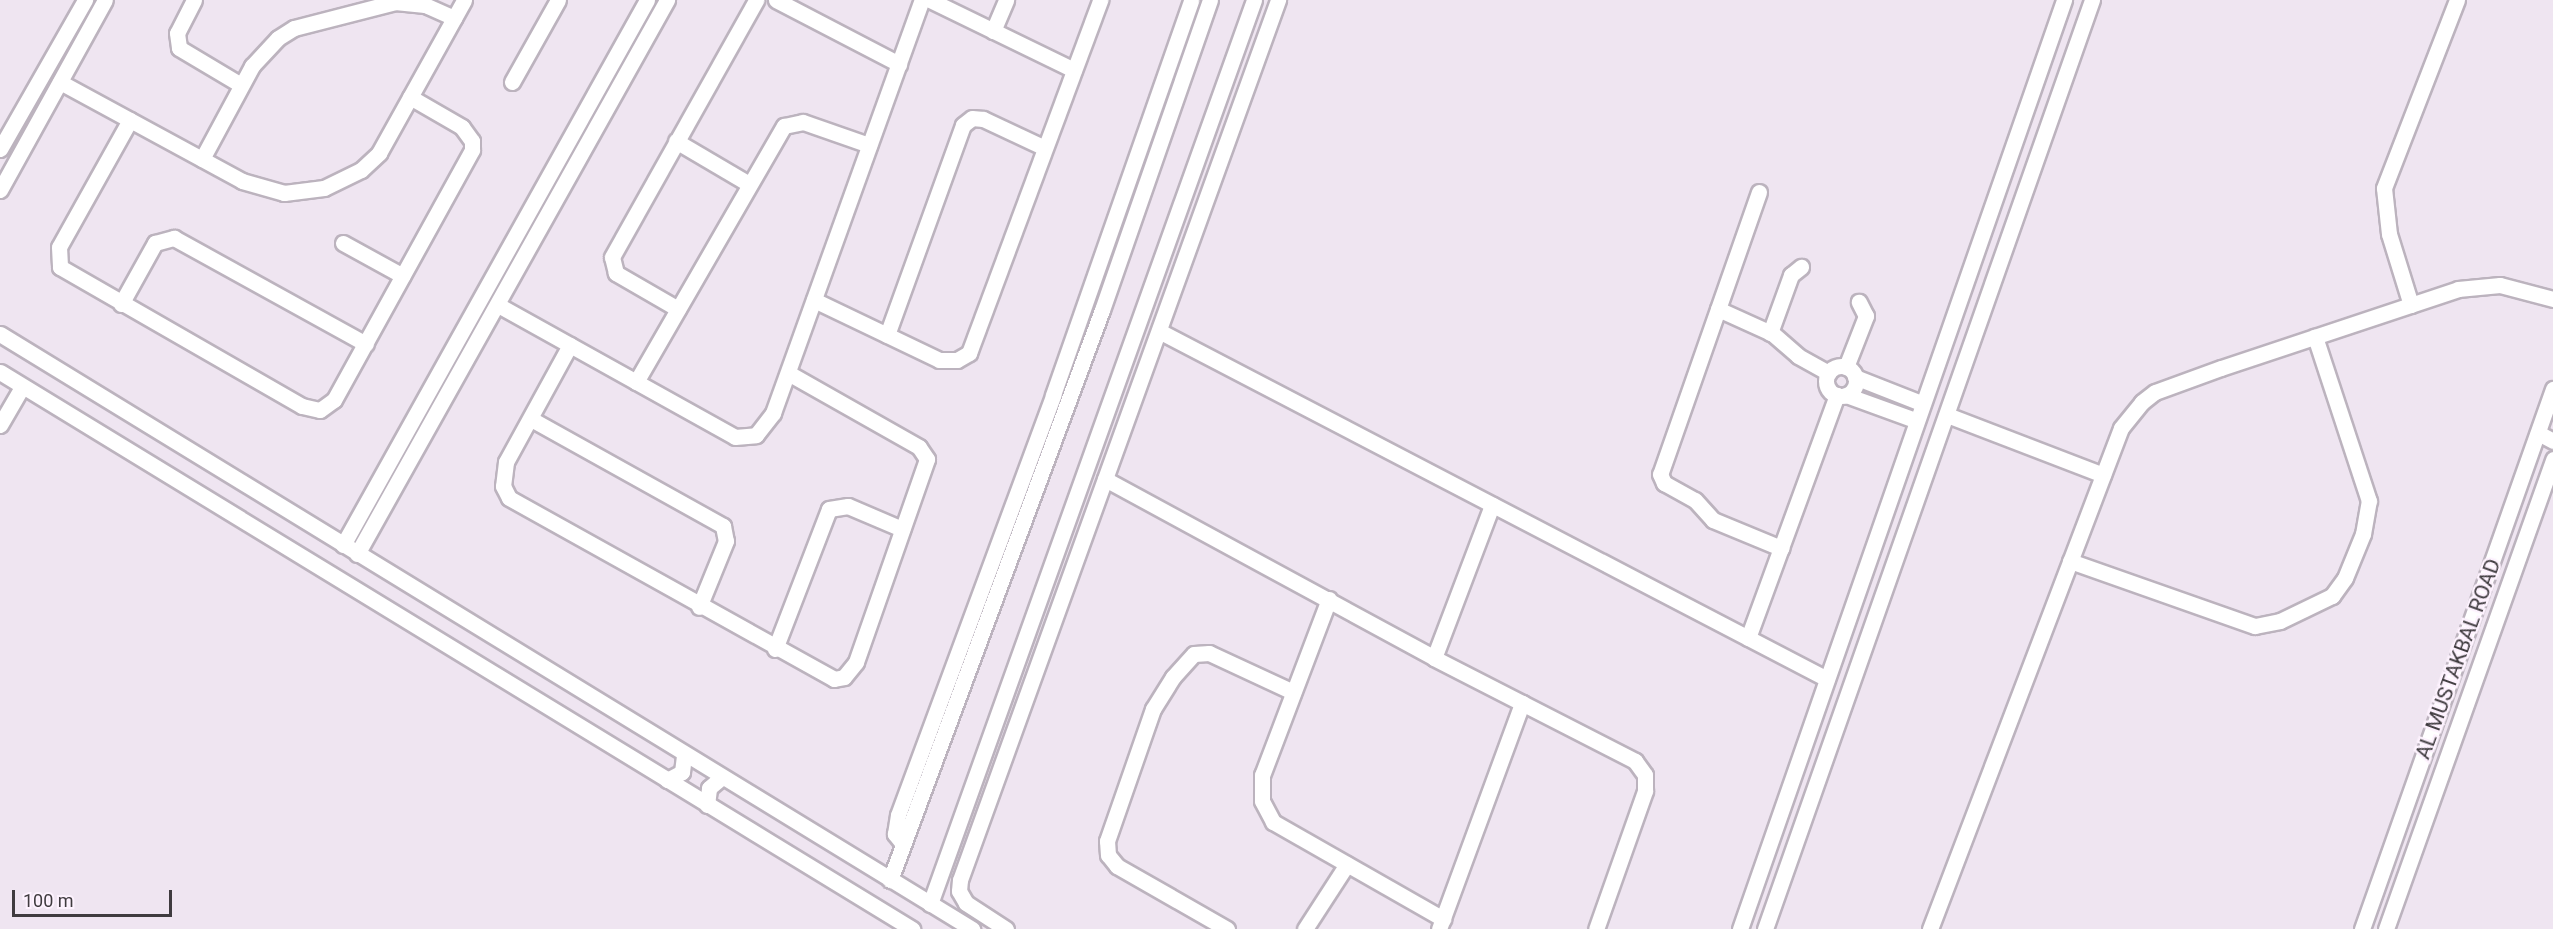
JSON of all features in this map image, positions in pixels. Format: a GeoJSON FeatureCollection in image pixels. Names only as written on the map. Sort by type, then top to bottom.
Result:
{"type":"FeatureCollection","features":[{"type":"Feature","properties":{"kind":"street"},"geometry":{"type":"LineString","coordinates":[[0,149],[85,0]]}},
{"type":"Feature","properties":{"kind":"street"},"geometry":{"type":"LineString","coordinates":[[0,190],[105,0]]}},
{"type":"Feature","properties":{"kind":"street"},"geometry":{"type":"LineString","coordinates":[[194,0],[177,33],[179,48],[241,85]]}},
{"type":"Feature","properties":{"kind":"street"},"geometry":{"type":"LineString","coordinates":[[60,82],[202,159],[262,188],[284,193],[324,188],[371,162],[464,0]]}},
{"type":"Feature","properties":{"kind":"street"},"geometry":{"type":"LineString","coordinates":[[512,82],[558,0]]}},
{"type":"Feature","properties":{"kind":"street"},"geometry":{"type":"LineString","coordinates":[[343,545],[647,0]]}},
{"type":"Feature","properties":{"kind":"street"},"geometry":{"type":"LineString","coordinates":[[357,554],[667,0]]}},
{"type":"Feature","properties":{"kind":"street"},"geometry":{"type":"LineString","coordinates":[[678,309],[620,276],[611,262],[756,0]]}},
{"type":"Feature","properties":{"kind":"street"},"geometry":{"type":"LineString","coordinates":[[776,0],[899,64]]}},
{"type":"Feature","properties":{"kind":"street"},"geometry":{"type":"LineString","coordinates":[[498,305],[741,439],[756,435],[768,423],[788,373],[922,0]]}},
{"type":"Feature","properties":{"kind":"street"},"geometry":{"type":"LineString","coordinates":[[930,0],[1074,70]]}},
{"type":"Feature","properties":{"kind":"street"},"geometry":{"type":"LineString","coordinates":[[993,31],[1006,0]]}},
{"type":"Feature","properties":{"kind":"street"},"geometry":{"type":"LineString","coordinates":[[814,300],[945,361],[969,353],[1100,0]]}},
{"type":"Feature","properties":{"kind":"street"},"geometry":{"type":"LineString","coordinates":[[903,844],[895,834],[898,815],[1053,395],[1191,0]]}},
{"type":"Feature","properties":{"kind":"street"},"geometry":{"type":"LineString","coordinates":[[890,880],[1102,310],[1210,0]]}},
{"type":"Feature","properties":{"kind":"street"},"geometry":{"type":"LineString","coordinates":[[930,904],[1254,0]]}},
{"type":"Feature","properties":{"kind":"street"},"geometry":{"type":"LineString","coordinates":[[1006,929],[966,903],[959,891],[960,880],[1278,0]]}},
{"type":"Feature","properties":{"kind":"street"},"geometry":{"type":"LineString","coordinates":[[1740,929],[1915,420],[2064,0]]}},
{"type":"Feature","properties":{"kind":"street"},"geometry":{"type":"LineString","coordinates":[[1766,929],[2092,0]]}},
{"type":"Feature","properties":{"kind":"street"},"geometry":{"type":"LineString","coordinates":[[2412,305],[2388,234],[2384,188],[2457,0]]}},
{"type":"Feature","properties":{"kind":"street"},"geometry":{"type":"LineString","coordinates":[[202,159],[241,85],[263,51],[278,38],[309,22],[410,1],[454,18]]}},
{"type":"Feature","properties":{"kind":"street"},"geometry":{"type":"LineString","coordinates":[[69,28],[85,37]]}},
{"type":"Feature","properties":{"kind":"street"},"geometry":{"type":"LineString","coordinates":[[130,120],[57,254],[65,273],[310,410],[320,410],[334,400],[472,150],[472,141],[462,127],[410,97]]}},
{"type":"Feature","properties":{"kind":"street"},"geometry":{"type":"LineString","coordinates":[[887,335],[963,125],[972,118],[983,119],[1045,148]]}},
{"type":"Feature","properties":{"kind":"street"},"geometry":{"type":"LineString","coordinates":[[636,382],[779,131],[789,122],[802,122],[869,146]]}},
{"type":"Feature","properties":{"kind":"street"},"geometry":{"type":"LineString","coordinates":[[676,141],[749,184]]}},
{"type":"Feature","properties":{"kind":"street"},"geometry":{"type":"LineString","coordinates":[[1760,192],[1660,477],[1695,500],[1713,520],[1781,548]]}},
{"type":"Feature","properties":{"kind":"street"},"geometry":{"type":"LineString","coordinates":[[121,304],[155,243],[174,238],[366,344]]}},
{"type":"Feature","properties":{"kind":"street"},"geometry":{"type":"LineString","coordinates":[[343,243],[403,276]]}},
{"type":"Feature","properties":{"kind":"street"},"geometry":{"type":"LineString","coordinates":[[1770,333],[1791,275],[1801,267]]}},
{"type":"Feature","properties":{"kind":"street"},"geometry":{"type":"LineString","coordinates":[[1930,929],[2121,428],[2156,392],[2315,337],[2479,285],[2522,288],[2553,299]]}},
{"type":"Feature","properties":{"kind":"street"},"geometry":{"type":"LineString","coordinates":[[1748,638],[1841,395],[1853,390],[1850,372],[1866,316],[1859,302]]}},
{"type":"Feature","properties":{"kind":"street"},"geometry":{"type":"LineString","coordinates":[[1718,309],[1770,333],[1798,356],[1829,373],[1850,372],[1921,403]]}},
{"type":"Feature","properties":{"kind":"street"},"geometry":{"type":"LineString","coordinates":[[1159,331],[1827,679]]}},
{"type":"Feature","properties":{"kind":"street"},"geometry":{"type":"LineString","coordinates":[[0,334],[684,755],[972,929]]}},
{"type":"Feature","properties":{"kind":"street"},"geometry":{"type":"LineString","coordinates":[[2070,561],[2255,626],[2280,621],[2332,596],[2345,578],[2363,534],[2369,501],[2315,337]]}},
{"type":"Feature","properties":{"kind":"street"},"geometry":{"type":"LineString","coordinates":[[570,345],[502,474],[503,486],[514,505],[824,676],[834,679],[852,670],[926,467],[924,453],[788,373]]}},
{"type":"Feature","properties":{"kind":"street"},"geometry":{"type":"LineString","coordinates":[[0,372],[912,929]]}},
{"type":"Feature","properties":{"kind":"street"},"geometry":{"type":"LineString","coordinates":[[1829,373],[1827,386],[1841,395],[1915,420]]}},
{"type":"Feature","properties":{"kind":"street"},"geometry":{"type":"LineString","coordinates":[[0,425],[22,387]]}},
{"type":"Feature","properties":{"kind":"street","name":"AL MUSTAKBAL ROAD"},"geometry":{"type":"LineString","coordinates":[[2362,929],[2538,433],[2548,421],[2553,389]]}},
{"type":"Feature","properties":{"kind":"street"},"geometry":{"type":"LineString","coordinates":[[1947,415],[2103,475]]}},
{"type":"Feature","properties":{"kind":"street"},"geometry":{"type":"LineString","coordinates":[[531,419],[723,526],[726,541],[699,607]]}},
{"type":"Feature","properties":{"kind":"street"},"geometry":{"type":"LineString","coordinates":[[2538,433],[2553,441]]}},
{"type":"Feature","properties":{"kind":"street","name":"AL MUSTAKBAL ROAD"},"geometry":{"type":"LineString","coordinates":[[2386,929],[2553,459]]}},
{"type":"Feature","properties":{"kind":"street"},"geometry":{"type":"LineString","coordinates":[[1105,478],[1434,658],[1635,761],[1645,775],[1645,791],[1596,929]]}},
{"type":"Feature","properties":{"kind":"street"},"geometry":{"type":"LineString","coordinates":[[1434,658],[1492,505]]}},
{"type":"Feature","properties":{"kind":"street"},"geometry":{"type":"LineString","coordinates":[[775,649],[829,509],[848,506],[902,529]]}},
{"type":"Feature","properties":{"kind":"street"},"geometry":{"type":"LineString","coordinates":[[1329,599],[1262,775],[1262,801],[1273,822],[1347,864],[1441,924],[1522,703]]}},
{"type":"Feature","properties":{"kind":"street"},"geometry":{"type":"LineString","coordinates":[[1227,929],[1117,866],[1108,855],[1107,841],[1153,709],[1173,677],[1194,654],[1209,653],[1293,692]]}},
{"type":"Feature","properties":{"kind":"street"},"geometry":{"type":"LineString","coordinates":[[667,780],[682,772],[684,755]]}},
{"type":"Feature","properties":{"kind":"street"},"geometry":{"type":"LineString","coordinates":[[707,805],[709,788],[722,777]]}},
{"type":"Feature","properties":{"kind":"street"},"geometry":{"type":"LineString","coordinates":[[1305,929],[1347,864]]}},
{"type":"Feature","properties":{"kind":"street"},"geometry":{"type":"LineString","coordinates":[[941,872],[960,880]]}}]}
